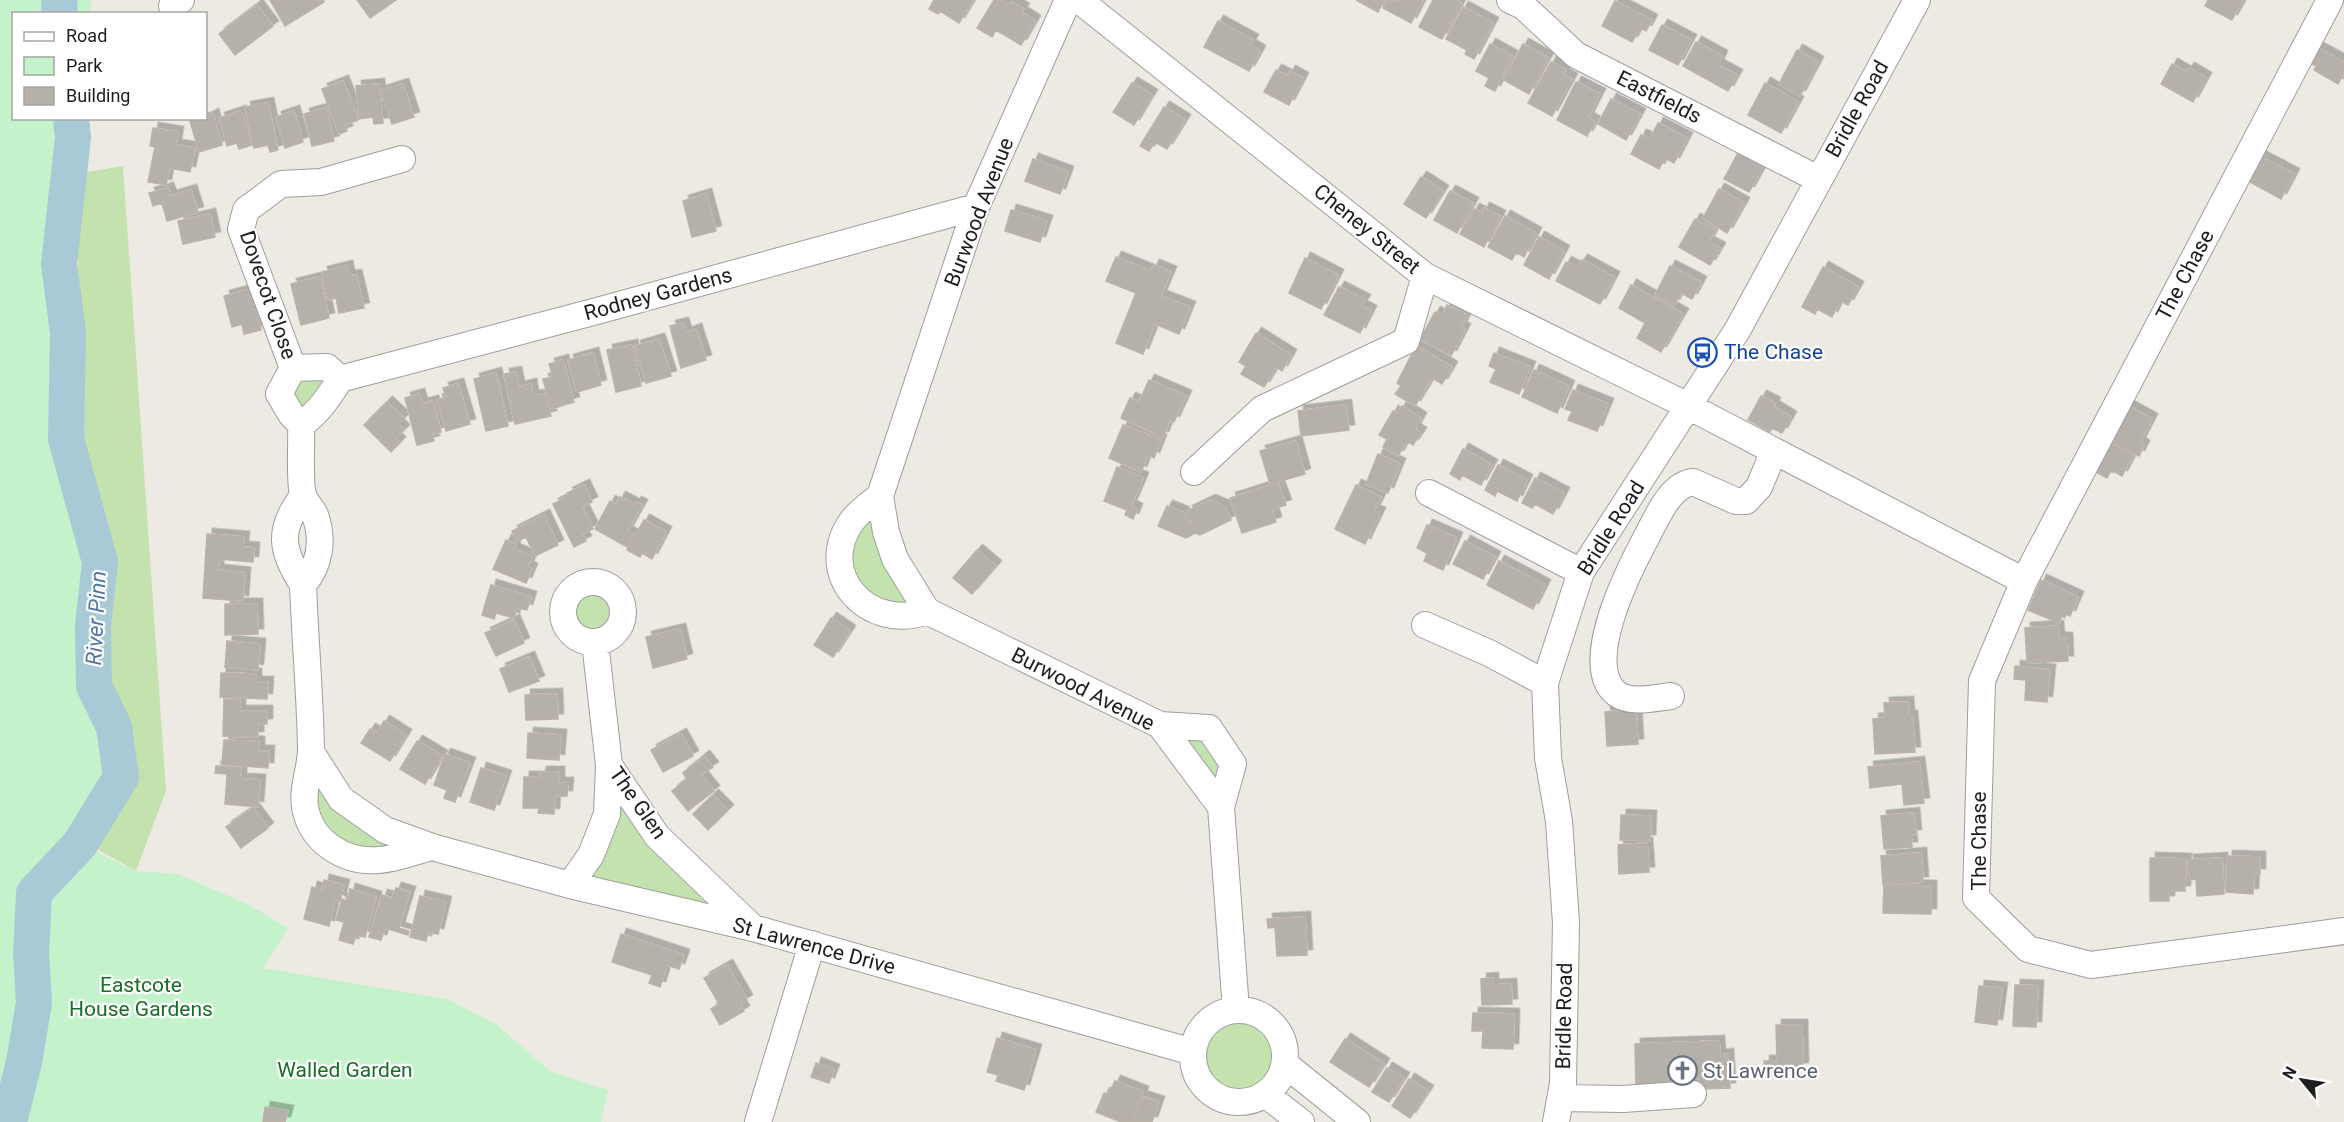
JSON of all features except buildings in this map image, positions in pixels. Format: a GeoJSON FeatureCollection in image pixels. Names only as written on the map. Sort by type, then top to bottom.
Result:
{"type":"FeatureCollection","features":[{"type":"Feature","properties":{"kind":"street","name":"Burwood Avenue"},"geometry":{"type":"LineString","coordinates":[[1068,0],[976,207],[880,496],[886,532],[895,559],[927,611],[1160,725],[1221,807]]}},
{"type":"Feature","properties":{"kind":"street","name":"Cheney Street"},"geometry":{"type":"LineString","coordinates":[[1079,0],[1425,276],[1688,406]]}},
{"type":"Feature","properties":{"kind":"street","name":"Eastfields"},"geometry":{"type":"LineString","coordinates":[[1510,0],[1523,6],[1576,55],[1818,179]]}},
{"type":"Feature","properties":{"kind":"street","name":"Bridle Road"},"geometry":{"type":"LineString","coordinates":[[1558,1110],[1563,1083],[1566,923],[1559,820],[1548,758],[1545,683],[1581,573],[1738,329],[1917,0]]}},
{"type":"Feature","properties":{"kind":"street","name":"The Chase"},"geometry":{"type":"LineString","coordinates":[[2330,0],[2024,581],[1982,681],[1976,898],[2028,949],[2091,965],[2344,931]]}},
{"type":"Feature","properties":{"kind":"street","name":"Dovecot Close"},"geometry":{"type":"LineString","coordinates":[[293,368],[241,230],[246,210],[281,184],[321,182],[402,159]]}},
{"type":"Feature","properties":{"kind":"street","name":"Rodney Gardens"},"geometry":{"type":"LineString","coordinates":[[340,379],[597,312],[976,207]]}},
{"type":"Feature","properties":{"kind":"street"},"geometry":{"type":"LineString","coordinates":[[1194,472],[1262,409],[1406,341],[1425,276]]}},
{"type":"Feature","properties":{"kind":"street"},"geometry":{"type":"LineString","coordinates":[[301,425],[315,415],[340,379],[327,367],[293,368],[279,394],[301,425],[303,496],[315,514],[320,536],[315,565],[303,585]]}},
{"type":"Feature","properties":{"kind":"street"},"geometry":{"type":"LineString","coordinates":[[1688,406],[2024,581]]}},
{"type":"Feature","properties":{"kind":"street"},"geometry":{"type":"LineString","coordinates":[[1671,696],[1632,699],[1618,694],[1608,683],[1605,640],[1612,611],[1632,565],[1662,509],[1675,491],[1686,483],[1694,482],[1736,501],[1746,501],[1759,487],[1774,450]]}},
{"type":"Feature","properties":{"kind":"street"},"geometry":{"type":"LineString","coordinates":[[1429,493],[1581,573]]}},
{"type":"Feature","properties":{"kind":"street"},"geometry":{"type":"LineString","coordinates":[[303,496],[291,512],[286,529],[285,548],[290,564],[303,585],[311,752]]}},
{"type":"Feature","properties":{"kind":"street"},"geometry":{"type":"LineString","coordinates":[[880,496],[851,522],[839,556],[842,573],[861,604],[877,613],[914,616],[927,611]]}},
{"type":"Feature","properties":{"kind":"street"},"geometry":{"type":"LineString","coordinates":[[1425,625],[1489,653],[1545,683]]}},
{"type":"Feature","properties":{"kind":"street","name":"The Glen"},"geometry":{"type":"LineString","coordinates":[[595,642],[609,765],[657,836],[753,928]]}},
{"type":"Feature","properties":{"kind":"street"},"geometry":{"type":"LineString","coordinates":[[1160,725],[1209,728],[1233,764],[1221,807],[1236,1010]]}},
{"type":"Feature","properties":{"kind":"street","name":"St Lawrence Drive"},"geometry":{"type":"LineString","coordinates":[[311,752],[304,793],[305,808],[319,838],[330,849],[353,858],[379,860],[432,847]]}},
{"type":"Feature","properties":{"kind":"street","name":"St Lawrence Drive"},"geometry":{"type":"LineString","coordinates":[[311,752],[341,799],[385,830],[432,847],[570,885],[753,928],[1193,1052]]}},
{"type":"Feature","properties":{"kind":"street"},"geometry":{"type":"LineString","coordinates":[[570,885],[591,855],[607,814],[609,765]]}},
{"type":"Feature","properties":{"kind":"street"},"geometry":{"type":"LineString","coordinates":[[758,1122],[812,945]]}},
{"type":"Feature","properties":{"kind":"street"},"geometry":{"type":"LineString","coordinates":[[1236,1010],[1252,1011],[1264,1017],[1276,1028],[1283,1041],[1285,1064],[1279,1079],[1265,1094],[1251,1101],[1235,1102],[1212,1094],[1198,1078],[1193,1052],[1197,1036],[1208,1022],[1222,1013],[1236,1010]]}},
{"type":"Feature","properties":{"kind":"street"},"geometry":{"type":"LineString","coordinates":[[1285,1064],[1357,1122]]}},
{"type":"Feature","properties":{"kind":"street"},"geometry":{"type":"LineString","coordinates":[[1265,1094],[1301,1122]]}},
{"type":"Feature","properties":{"kind":"street"},"geometry":{"type":"LineString","coordinates":[[1558,1110],[1623,1099],[1693,1094]]}},
{"type":"Feature","properties":{"kind":"green space"},"geometry":{"type":"Polygon","coordinates":[[[0,0],[91,0],[90,12],[12,12],[12,120],[76,120],[70,160],[80,529],[121,777],[39,886],[80,844],[136,871],[178,874],[247,904],[288,928],[264,968],[447,999],[496,1024],[550,1071],[608,1090],[601,1122],[0,1122],[0,0]]]}},
{"type":"Feature","properties":{"kind":"green space"},"geometry":{"type":"Polygon","coordinates":[[[123,166],[166,791],[136,871],[88,844],[132,768],[104,682],[107,565],[78,443],[75,335],[81,173],[123,166]]]}},
{"type":"Feature","properties":{"kind":"green space"},"geometry":{"type":"Polygon","coordinates":[[[317,368],[326,383],[303,410],[291,401],[294,381],[317,368]]]}},
{"type":"Feature","properties":{"kind":"green space"},"geometry":{"type":"Polygon","coordinates":[[[864,520],[871,520],[875,525],[909,601],[906,606],[887,608],[848,572],[851,535],[864,520]]]}},
{"type":"Feature","properties":{"kind":"green space"},"geometry":{"type":"Polygon","coordinates":[[[593,589],[609,596],[616,612],[609,628],[593,635],[577,628],[570,612],[577,596],[593,589]]]}},
{"type":"Feature","properties":{"kind":"green space"},"geometry":{"type":"Polygon","coordinates":[[[1176,733],[1204,737],[1225,766],[1217,792],[1176,733]]]}},
{"type":"Feature","properties":{"kind":"green space"},"geometry":{"type":"Polygon","coordinates":[[[314,772],[398,846],[382,852],[336,845],[316,815],[314,772]]]}},
{"type":"Feature","properties":{"kind":"green space"},"geometry":{"type":"Polygon","coordinates":[[[617,790],[707,899],[707,906],[588,875],[617,790]]]}},
{"type":"Feature","properties":{"kind":"green space"},"geometry":{"type":"Polygon","coordinates":[[[1239,1018],[1253,1021],[1266,1029],[1274,1042],[1277,1056],[1274,1070],[1266,1083],[1253,1091],[1239,1094],[1225,1091],[1212,1083],[1204,1070],[1201,1056],[1204,1042],[1212,1029],[1225,1021],[1239,1018]]]}},
{"type":"Feature","properties":{"kind":"waterway","name":"River Pinn"},"geometry":{"type":"LineString","coordinates":[[59,0],[60,12]]}},
{"type":"Feature","properties":{"kind":"waterway","name":"River Pinn"},"geometry":{"type":"LineString","coordinates":[[9,1122],[24,1062],[34,1003],[31,954],[34,893],[80,844],[121,777],[114,727],[94,686],[93,626],[100,562],[66,439],[68,333],[59,264],[73,137],[71,120]]}},
{"type":"Feature","properties":{"kind":"place","name":"The Chase"},"geometry":{"type":"Point","coordinates":[1703,352]}},
{"type":"Feature","properties":{"kind":"place","name":"St Lawrence"},"geometry":{"type":"Point","coordinates":[1682,1071]}},
{"type":"Feature","properties":{"kind":"park label","name":"Eastcote House Gardens"},"geometry":{"type":"Point","coordinates":[141,997]}},
{"type":"Feature","properties":{"kind":"park label","name":"Walled Garden"},"geometry":{"type":"Point","coordinates":[345,1070]}}]}
